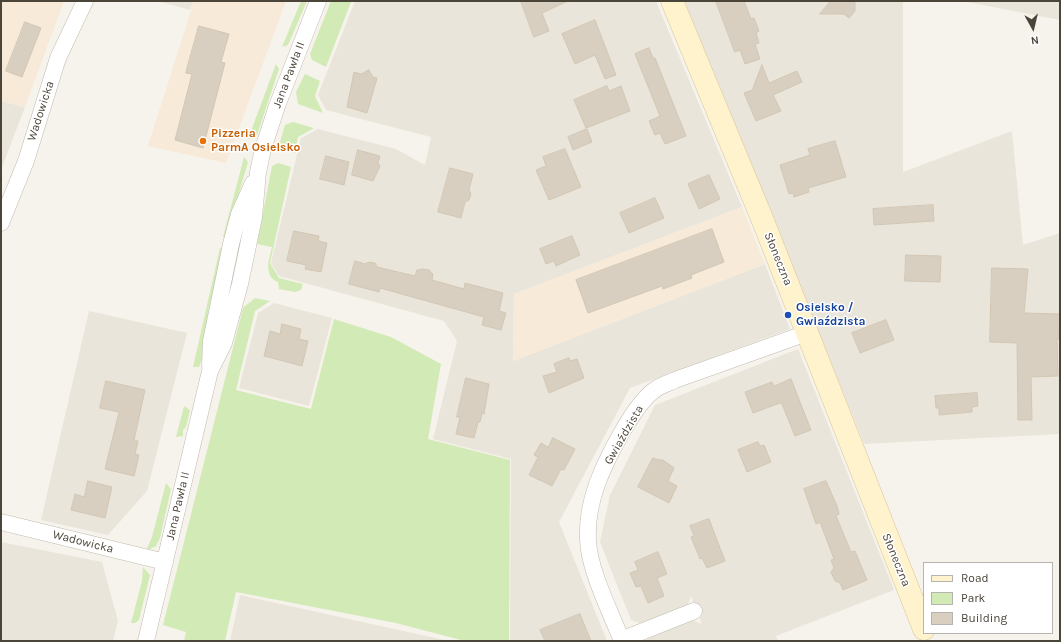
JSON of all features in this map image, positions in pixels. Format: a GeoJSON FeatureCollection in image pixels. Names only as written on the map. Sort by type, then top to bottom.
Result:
{"type":"FeatureCollection","features":[{"type":"Feature","properties":{"kind":"street","name":"Wadowicka"},"geometry":{"type":"LineString","coordinates":[[1,223],[26,161],[58,58],[85,1]]}},
{"type":"Feature","properties":{"kind":"street","name":"Jana Pawła II"},"geometry":{"type":"LineString","coordinates":[[146,641],[210,371],[211,341],[231,244],[239,214],[258,172],[277,106],[318,1]]}},
{"type":"Feature","properties":{"kind":"street","name":"Słoneczna"},"geometry":{"type":"LineString","coordinates":[[672,1],[807,333],[923,626]]}},
{"type":"Feature","properties":{"kind":"street","name":"Gwiaździsta"},"geometry":{"type":"LineString","coordinates":[[694,611],[621,640],[593,564],[588,541],[590,512],[597,484],[628,422],[641,404],[655,389],[807,333]]}},
{"type":"Feature","properties":{"kind":"street","name":"Wadowicka"},"geometry":{"type":"LineString","coordinates":[[1,522],[165,562]]}},
{"type":"Feature","properties":{"kind":"shaded area"},"geometry":{"type":"Polygon","coordinates":[[[1,1],[64,1],[25,107],[1,101],[1,1]]]}},
{"type":"Feature","properties":{"kind":"shaded area"},"geometry":{"type":"Polygon","coordinates":[[[158,1],[194,1],[190,10],[158,1]]]}},
{"type":"Feature","properties":{"kind":"shaded area"},"geometry":{"type":"Polygon","coordinates":[[[194,1],[286,1],[226,163],[148,146],[194,1]]]}},
{"type":"Feature","properties":{"kind":"shaded area"},"geometry":{"type":"Polygon","coordinates":[[[355,1],[656,1],[742,207],[514,294],[513,361],[765,264],[790,329],[630,388],[559,522],[607,641],[510,641],[511,459],[433,439],[457,341],[444,321],[279,276],[271,263],[301,138],[318,129],[396,149],[425,165],[431,137],[326,110],[318,95],[355,1]]]}},
{"type":"Feature","properties":{"kind":"shaded area"},"geometry":{"type":"Polygon","coordinates":[[[684,1],[903,1],[903,172],[1012,131],[1023,245],[1060,233],[1060,434],[864,444],[684,1]]]}},
{"type":"Feature","properties":{"kind":"shaded area"},"geometry":{"type":"Polygon","coordinates":[[[962,1],[1060,1],[1060,20],[962,1]]]}},
{"type":"Feature","properties":{"kind":"shaded area"},"geometry":{"type":"Polygon","coordinates":[[[1,101],[25,107],[1,170],[1,101]]]}},
{"type":"Feature","properties":{"kind":"shaded area"},"geometry":{"type":"Polygon","coordinates":[[[742,207],[765,264],[513,361],[514,294],[742,207]]]}},
{"type":"Feature","properties":{"kind":"shaded area"},"geometry":{"type":"Polygon","coordinates":[[[274,303],[332,318],[309,406],[239,388],[258,313],[274,303]]]}},
{"type":"Feature","properties":{"kind":"shaded area"},"geometry":{"type":"Polygon","coordinates":[[[89,311],[187,333],[147,491],[108,535],[41,520],[89,311]]]}},
{"type":"Feature","properties":{"kind":"shaded area"},"geometry":{"type":"Polygon","coordinates":[[[798,349],[894,590],[776,636],[778,641],[646,641],[647,638],[692,620],[702,624],[691,596],[687,607],[642,624],[631,620],[600,542],[610,495],[655,405],[798,349]]]}},
{"type":"Feature","properties":{"kind":"shaded area"},"geometry":{"type":"Polygon","coordinates":[[[1,542],[102,562],[118,621],[113,641],[1,641],[1,542]]]}},
{"type":"Feature","properties":{"kind":"shaded area"},"geometry":{"type":"Polygon","coordinates":[[[240,595],[449,641],[230,641],[240,595]]]}},
{"type":"Feature","properties":{"kind":"green space"},"geometry":{"type":"Polygon","coordinates":[[[301,1],[307,1],[288,45],[282,47],[301,1]]]}},
{"type":"Feature","properties":{"kind":"green space"},"geometry":{"type":"Polygon","coordinates":[[[331,1],[351,2],[326,67],[312,60],[310,54],[331,1]]]}},
{"type":"Feature","properties":{"kind":"green space"},"geometry":{"type":"Polygon","coordinates":[[[276,64],[279,69],[257,135],[251,139],[248,139],[276,64]]]}},
{"type":"Feature","properties":{"kind":"green space"},"geometry":{"type":"Polygon","coordinates":[[[305,74],[320,81],[315,96],[323,113],[298,104],[296,92],[305,74]]]}},
{"type":"Feature","properties":{"kind":"green space"},"geometry":{"type":"Polygon","coordinates":[[[293,122],[314,128],[298,137],[295,153],[282,150],[279,145],[285,125],[293,122]]]}},
{"type":"Feature","properties":{"kind":"green space"},"geometry":{"type":"Polygon","coordinates":[[[244,157],[248,162],[226,238],[223,237],[244,157]]]}},
{"type":"Feature","properties":{"kind":"green space"},"geometry":{"type":"Polygon","coordinates":[[[278,163],[291,167],[270,263],[279,278],[303,284],[301,290],[295,292],[279,289],[278,282],[270,276],[268,267],[272,247],[257,244],[272,166],[278,163]]]}},
{"type":"Feature","properties":{"kind":"green space"},"geometry":{"type":"Polygon","coordinates":[[[220,248],[224,250],[209,308],[202,359],[199,367],[193,367],[220,248]]]}},
{"type":"Feature","properties":{"kind":"green space"},"geometry":{"type":"Polygon","coordinates":[[[255,298],[270,301],[255,311],[236,390],[311,409],[334,319],[391,337],[441,364],[428,439],[510,460],[509,641],[465,641],[396,623],[236,592],[225,641],[184,641],[186,632],[163,625],[243,308],[255,298]]]}},
{"type":"Feature","properties":{"kind":"green space"},"geometry":{"type":"Polygon","coordinates":[[[184,406],[190,410],[186,427],[183,430],[183,436],[176,437],[184,406]]]}},
{"type":"Feature","properties":{"kind":"green space"},"geometry":{"type":"Polygon","coordinates":[[[166,483],[171,489],[160,538],[156,546],[146,551],[152,537],[166,483]]]}},
{"type":"Feature","properties":{"kind":"green space"},"geometry":{"type":"Polygon","coordinates":[[[143,567],[150,575],[139,620],[135,623],[131,623],[142,581],[143,567]]]}},
{"type":"Feature","properties":{"kind":"building"},"geometry":{"type":"Polygon","coordinates":[[[521,1],[568,1],[542,13],[549,31],[534,37],[521,1]]]}},
{"type":"Feature","properties":{"kind":"building"},"geometry":{"type":"Polygon","coordinates":[[[716,1],[744,1],[751,19],[754,18],[759,31],[756,33],[759,43],[755,44],[760,59],[745,64],[740,50],[735,52],[716,1]]]}},
{"type":"Feature","properties":{"kind":"building"},"geometry":{"type":"Polygon","coordinates":[[[831,1],[855,1],[855,11],[849,18],[844,14],[820,14],[831,1]]]}},
{"type":"Feature","properties":{"kind":"building"},"geometry":{"type":"Polygon","coordinates":[[[595,20],[616,75],[605,79],[595,55],[575,64],[562,34],[595,20]]]}},
{"type":"Feature","properties":{"kind":"building"},"geometry":{"type":"Polygon","coordinates":[[[25,22],[41,28],[22,77],[6,71],[25,22]]]}},
{"type":"Feature","properties":{"kind":"building"},"geometry":{"type":"Polygon","coordinates":[[[199,26],[229,34],[221,62],[225,63],[203,148],[175,140],[192,74],[186,73],[199,26]]]}},
{"type":"Feature","properties":{"kind":"building"},"geometry":{"type":"Polygon","coordinates":[[[649,48],[653,58],[655,58],[686,136],[665,144],[660,133],[655,135],[649,121],[660,116],[635,54],[649,48]]]}},
{"type":"Feature","properties":{"kind":"building"},"geometry":{"type":"Polygon","coordinates":[[[762,65],[769,83],[797,71],[802,82],[773,95],[781,111],[756,121],[744,93],[752,90],[762,65]]]}},
{"type":"Feature","properties":{"kind":"building"},"geometry":{"type":"Polygon","coordinates":[[[369,70],[373,77],[377,78],[367,113],[347,107],[354,72],[361,74],[369,70]]]}},
{"type":"Feature","properties":{"kind":"building"},"geometry":{"type":"Polygon","coordinates":[[[607,86],[609,91],[621,86],[630,111],[586,128],[574,100],[607,86]]]}},
{"type":"Feature","properties":{"kind":"building"},"geometry":{"type":"Polygon","coordinates":[[[587,129],[592,142],[573,150],[568,137],[587,129]]]}},
{"type":"Feature","properties":{"kind":"building"},"geometry":{"type":"Polygon","coordinates":[[[835,141],[846,177],[808,188],[809,192],[794,197],[793,193],[789,194],[780,165],[810,155],[808,149],[835,141]]]}},
{"type":"Feature","properties":{"kind":"building"},"geometry":{"type":"Polygon","coordinates":[[[565,149],[581,187],[549,200],[536,170],[546,166],[543,157],[565,149]]]}},
{"type":"Feature","properties":{"kind":"building"},"geometry":{"type":"Polygon","coordinates":[[[358,150],[380,156],[378,163],[380,166],[373,181],[352,175],[358,150]]]}},
{"type":"Feature","properties":{"kind":"building"},"geometry":{"type":"Polygon","coordinates":[[[326,156],[349,162],[344,185],[320,179],[326,156]]]}},
{"type":"Feature","properties":{"kind":"building"},"geometry":{"type":"Polygon","coordinates":[[[450,168],[473,174],[469,190],[471,194],[469,200],[465,202],[461,218],[438,212],[450,168]]]}},
{"type":"Feature","properties":{"kind":"building"},"geometry":{"type":"Polygon","coordinates":[[[709,175],[720,199],[699,209],[688,184],[709,175]]]}},
{"type":"Feature","properties":{"kind":"building"},"geometry":{"type":"Polygon","coordinates":[[[655,198],[664,218],[629,233],[620,213],[655,198]]]}},
{"type":"Feature","properties":{"kind":"building"},"geometry":{"type":"Polygon","coordinates":[[[933,205],[934,221],[874,225],[873,209],[933,205]]]}},
{"type":"Feature","properties":{"kind":"building"},"geometry":{"type":"Polygon","coordinates":[[[712,229],[724,262],[691,275],[692,278],[663,289],[662,286],[588,313],[576,280],[712,229]]]}},
{"type":"Feature","properties":{"kind":"building"},"geometry":{"type":"Polygon","coordinates":[[[294,231],[319,236],[318,241],[327,243],[321,272],[305,269],[306,265],[287,261],[294,231]]]}},
{"type":"Feature","properties":{"kind":"building"},"geometry":{"type":"Polygon","coordinates":[[[572,236],[580,255],[556,266],[554,261],[546,264],[540,249],[572,236]]]}},
{"type":"Feature","properties":{"kind":"building"},"geometry":{"type":"Polygon","coordinates":[[[906,255],[941,256],[940,282],[905,281],[906,255]]]}},
{"type":"Feature","properties":{"kind":"building"},"geometry":{"type":"Polygon","coordinates":[[[355,261],[365,264],[369,262],[375,263],[377,267],[415,276],[417,270],[429,270],[433,274],[432,280],[464,289],[465,283],[503,293],[499,311],[506,313],[501,330],[482,325],[484,317],[380,288],[379,292],[349,284],[355,261]]]}},
{"type":"Feature","properties":{"kind":"building"},"geometry":{"type":"Polygon","coordinates":[[[992,268],[1028,269],[1024,313],[1060,314],[1059,339],[1057,339],[1058,376],[1031,377],[1032,420],[1018,420],[1017,343],[990,342],[992,268]]]}},
{"type":"Feature","properties":{"kind":"building"},"geometry":{"type":"Polygon","coordinates":[[[886,320],[894,340],[860,353],[852,333],[886,320]]]}},
{"type":"Feature","properties":{"kind":"building"},"geometry":{"type":"Polygon","coordinates":[[[282,324],[301,329],[299,339],[308,341],[302,366],[264,356],[270,331],[280,334],[282,324]]]}},
{"type":"Feature","properties":{"kind":"building"},"geometry":{"type":"Polygon","coordinates":[[[569,358],[570,361],[577,359],[584,378],[549,393],[543,376],[557,372],[554,364],[569,358]]]}},
{"type":"Feature","properties":{"kind":"building"},"geometry":{"type":"Polygon","coordinates":[[[466,378],[489,384],[484,414],[482,413],[480,422],[478,422],[474,438],[456,434],[460,417],[457,417],[466,378]]]}},
{"type":"Feature","properties":{"kind":"building"},"geometry":{"type":"Polygon","coordinates":[[[791,379],[811,430],[795,436],[782,404],[780,403],[753,413],[745,392],[772,382],[774,386],[791,379]]]}},
{"type":"Feature","properties":{"kind":"building"},"geometry":{"type":"Polygon","coordinates":[[[106,381],[145,390],[134,440],[138,441],[135,454],[139,455],[134,476],[105,469],[119,412],[100,408],[106,381]]]}},
{"type":"Feature","properties":{"kind":"building"},"geometry":{"type":"Polygon","coordinates":[[[977,393],[978,406],[972,407],[972,412],[939,415],[939,408],[936,408],[935,396],[977,393]]]}},
{"type":"Feature","properties":{"kind":"building"},"geometry":{"type":"Polygon","coordinates":[[[553,438],[575,449],[564,470],[561,469],[552,486],[529,475],[538,457],[534,455],[541,443],[548,447],[553,438]]]}},
{"type":"Feature","properties":{"kind":"building"},"geometry":{"type":"Polygon","coordinates":[[[758,442],[760,446],[764,445],[771,462],[747,472],[738,450],[758,442]]]}},
{"type":"Feature","properties":{"kind":"building"},"geometry":{"type":"Polygon","coordinates":[[[653,458],[663,460],[674,468],[668,481],[677,486],[669,503],[638,487],[653,458]]]}},
{"type":"Feature","properties":{"kind":"building"},"geometry":{"type":"Polygon","coordinates":[[[88,481],[112,487],[105,518],[71,510],[75,494],[84,497],[88,481]]]}},
{"type":"Feature","properties":{"kind":"building"},"geometry":{"type":"Polygon","coordinates":[[[826,481],[837,506],[839,514],[836,516],[851,552],[855,551],[867,580],[843,590],[840,583],[835,581],[831,572],[834,568],[831,560],[834,559],[820,522],[816,524],[804,489],[826,481]]]}},
{"type":"Feature","properties":{"kind":"building"},"geometry":{"type":"Polygon","coordinates":[[[709,519],[725,561],[707,568],[702,558],[700,559],[691,537],[694,536],[690,526],[709,519]]]}},
{"type":"Feature","properties":{"kind":"building"},"geometry":{"type":"Polygon","coordinates":[[[658,552],[667,574],[657,578],[664,596],[648,603],[641,586],[636,587],[630,573],[638,570],[635,562],[658,552]]]}},
{"type":"Feature","properties":{"kind":"building"},"geometry":{"type":"Polygon","coordinates":[[[580,614],[591,641],[545,641],[540,630],[580,614]]]}},
{"type":"Feature","properties":{"kind":"place","name":"Pizzeria ParmA Osielsko"},"geometry":{"type":"Point","coordinates":[203,141]}},
{"type":"Feature","properties":{"kind":"place","name":"Osielsko / Gwiaździsta"},"geometry":{"type":"Point","coordinates":[788,315]}}]}
